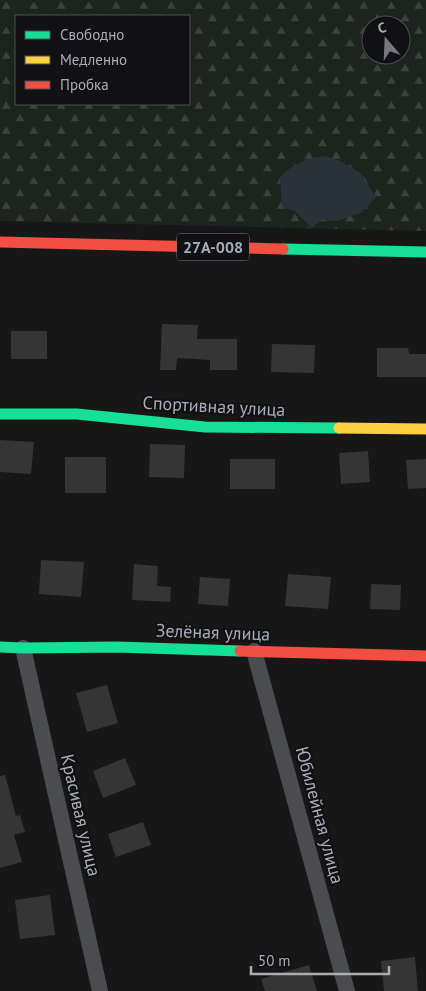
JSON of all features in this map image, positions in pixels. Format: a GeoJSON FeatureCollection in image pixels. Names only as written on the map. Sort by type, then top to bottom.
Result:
{"type":"FeatureCollection","features":[{"type":"Feature","properties":{"kind":"street","name":"27А-008"},"geometry":{"type":"LineString","coordinates":[[0,242],[426,252]]}},
{"type":"Feature","properties":{"kind":"street","name":"Спортивная улица"},"geometry":{"type":"LineString","coordinates":[[0,414],[77,414],[205,427],[426,429]]}},
{"type":"Feature","properties":{"kind":"street","name":"Зелёная улица"},"geometry":{"type":"LineString","coordinates":[[0,647],[117,647],[426,656]]}},
{"type":"Feature","properties":{"kind":"street","name":"Красивая улица"},"geometry":{"type":"LineString","coordinates":[[22,648],[100,991]]}},
{"type":"Feature","properties":{"kind":"street","name":"Юбилейная улица"},"geometry":{"type":"LineString","coordinates":[[254,650],[347,991]]}},
{"type":"Feature","properties":{"kind":"green space"},"geometry":{"type":"Polygon","coordinates":[[[0,0],[426,0],[426,231],[0,221],[0,0]]]}},
{"type":"Feature","properties":{"kind":"shaded area"},"geometry":{"type":"Polygon","coordinates":[[[325,156],[340,161],[359,172],[376,197],[362,212],[338,221],[321,220],[312,228],[295,211],[282,207],[280,177],[289,169],[307,159],[325,156]]]}},
{"type":"Feature","properties":{"kind":"building"},"geometry":{"type":"Polygon","coordinates":[[[162,324],[198,325],[197,339],[237,339],[237,370],[210,370],[210,360],[177,358],[176,370],[160,370],[162,324]]]}},
{"type":"Feature","properties":{"kind":"building"},"geometry":{"type":"Polygon","coordinates":[[[11,331],[47,331],[47,359],[11,359],[11,331]]]}},
{"type":"Feature","properties":{"kind":"building"},"geometry":{"type":"Polygon","coordinates":[[[272,344],[315,345],[314,373],[271,372],[272,344]]]}},
{"type":"Feature","properties":{"kind":"building"},"geometry":{"type":"Polygon","coordinates":[[[377,348],[408,348],[409,354],[426,354],[426,377],[377,377],[377,348]]]}},
{"type":"Feature","properties":{"kind":"building"},"geometry":{"type":"Polygon","coordinates":[[[0,440],[34,442],[31,474],[0,472],[0,440]]]}},
{"type":"Feature","properties":{"kind":"building"},"geometry":{"type":"Polygon","coordinates":[[[150,444],[185,445],[184,478],[149,477],[150,444]]]}},
{"type":"Feature","properties":{"kind":"building"},"geometry":{"type":"Polygon","coordinates":[[[368,451],[370,482],[341,484],[339,453],[368,451]]]}},
{"type":"Feature","properties":{"kind":"building"},"geometry":{"type":"Polygon","coordinates":[[[65,457],[106,457],[106,493],[65,493],[65,457]]]}},
{"type":"Feature","properties":{"kind":"building"},"geometry":{"type":"Polygon","coordinates":[[[230,459],[275,459],[275,489],[230,489],[230,459]]]}},
{"type":"Feature","properties":{"kind":"building"},"geometry":{"type":"Polygon","coordinates":[[[426,459],[426,488],[408,489],[406,460],[426,459]]]}},
{"type":"Feature","properties":{"kind":"building"},"geometry":{"type":"Polygon","coordinates":[[[41,560],[84,562],[81,597],[39,594],[41,560]]]}},
{"type":"Feature","properties":{"kind":"building"},"geometry":{"type":"Polygon","coordinates":[[[134,564],[158,566],[157,586],[171,587],[170,602],[132,600],[134,564]]]}},
{"type":"Feature","properties":{"kind":"building"},"geometry":{"type":"Polygon","coordinates":[[[288,574],[331,577],[328,609],[285,606],[288,574]]]}},
{"type":"Feature","properties":{"kind":"building"},"geometry":{"type":"Polygon","coordinates":[[[200,577],[230,579],[228,606],[198,604],[200,577]]]}},
{"type":"Feature","properties":{"kind":"building"},"geometry":{"type":"Polygon","coordinates":[[[371,584],[401,585],[400,610],[370,609],[371,584]]]}},
{"type":"Feature","properties":{"kind":"building"},"geometry":{"type":"Polygon","coordinates":[[[107,685],[118,723],[87,732],[76,693],[107,685]]]}},
{"type":"Feature","properties":{"kind":"building"},"geometry":{"type":"Polygon","coordinates":[[[125,758],[136,785],[103,798],[93,771],[125,758]]]}},
{"type":"Feature","properties":{"kind":"building"},"geometry":{"type":"Polygon","coordinates":[[[5,775],[16,816],[20,815],[25,832],[14,835],[22,862],[0,868],[0,776],[5,775]]]}},
{"type":"Feature","properties":{"kind":"building"},"geometry":{"type":"Polygon","coordinates":[[[143,822],[151,845],[116,857],[108,834],[143,822]]]}},
{"type":"Feature","properties":{"kind":"building"},"geometry":{"type":"Polygon","coordinates":[[[50,895],[55,935],[20,939],[15,900],[50,895]]]}},
{"type":"Feature","properties":{"kind":"building"},"geometry":{"type":"Polygon","coordinates":[[[415,957],[418,991],[384,991],[381,961],[415,957]]]}},
{"type":"Feature","properties":{"kind":"building"},"geometry":{"type":"Polygon","coordinates":[[[309,965],[317,991],[265,991],[261,979],[309,965]]]}},
{"type":"Feature","properties":{"kind":"traffic: fast"},"geometry":{"type":"LineString","coordinates":[[283,249],[426,252]]}},
{"type":"Feature","properties":{"kind":"traffic: fast"},"geometry":{"type":"LineString","coordinates":[[0,414],[77,414],[205,427],[339,428]]}},
{"type":"Feature","properties":{"kind":"traffic: fast"},"geometry":{"type":"LineString","coordinates":[[0,647],[117,647],[240,651]]}},
{"type":"Feature","properties":{"kind":"traffic: slow"},"geometry":{"type":"LineString","coordinates":[[339,428],[426,429]]}},
{"type":"Feature","properties":{"kind":"traffic: jam"},"geometry":{"type":"LineString","coordinates":[[0,242],[283,249]]}},
{"type":"Feature","properties":{"kind":"traffic: jam"},"geometry":{"type":"LineString","coordinates":[[240,651],[426,656]]}}]}
